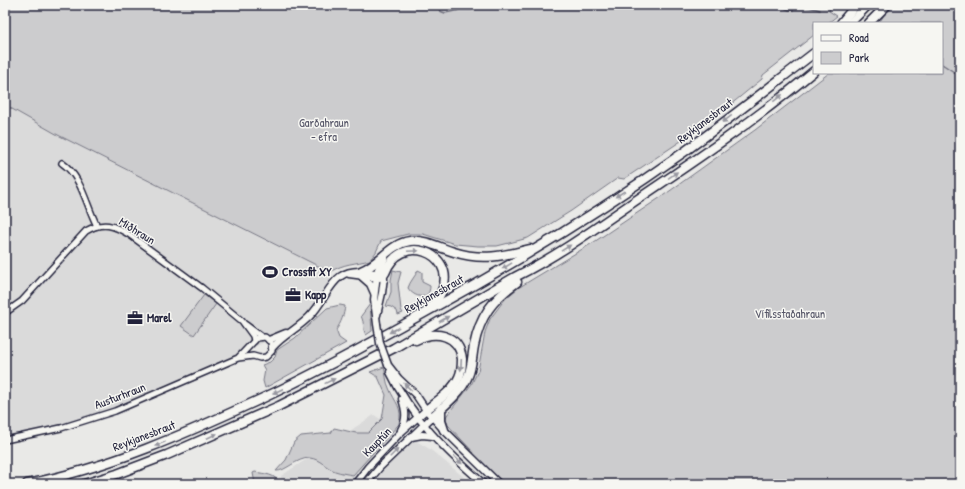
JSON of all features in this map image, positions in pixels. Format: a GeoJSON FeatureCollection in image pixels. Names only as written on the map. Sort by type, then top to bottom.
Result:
{"type":"FeatureCollection","features":[{"type":"Feature","properties":{"kind":"highway"},"geometry":{"type":"LineString","coordinates":[[842,22],[856,5]]}},
{"type":"Feature","properties":{"kind":"highway"},"geometry":{"type":"LineString","coordinates":[[851,22],[868,5]]}},
{"type":"Feature","properties":{"kind":"highway"},"geometry":{"type":"LineString","coordinates":[[870,22],[887,5]]}},
{"type":"Feature","properties":{"kind":"highway","name":"Reykjanesbraut"},"geometry":{"type":"LineString","coordinates":[[27,484],[74,473],[106,463],[176,437],[299,381],[426,312],[540,246],[685,151],[813,54]]}},
{"type":"Feature","properties":{"kind":"highway","name":"Reykjanesbraut"},"geometry":{"type":"LineString","coordinates":[[84,484],[142,465],[203,440],[279,406],[394,348],[508,281],[533,268],[582,237],[687,166],[813,71]]}},
{"type":"Feature","properties":{"kind":"highway"},"geometry":{"type":"LineString","coordinates":[[360,273],[374,265],[387,252],[401,243],[416,241],[467,256],[486,258],[504,256],[540,246]]}},
{"type":"Feature","properties":{"kind":"highway"},"geometry":{"type":"LineString","coordinates":[[381,276],[394,257],[408,250],[423,251],[436,258],[443,270],[444,284],[440,295],[426,312]]}},
{"type":"Feature","properties":{"kind":"highway"},"geometry":{"type":"LineString","coordinates":[[381,276],[387,252]]}},
{"type":"Feature","properties":{"kind":"highway"},"geometry":{"type":"LineString","coordinates":[[432,417],[456,395],[469,375],[477,332],[483,316],[498,297],[533,268]]}},
{"type":"Feature","properties":{"kind":"highway"},"geometry":{"type":"LineString","coordinates":[[352,370],[367,365],[426,336],[437,334],[449,338],[460,350],[462,365],[460,375],[452,387],[426,410]]}},
{"type":"Feature","properties":{"kind":"highway"},"geometry":{"type":"LineString","coordinates":[[441,408],[441,420],[444,430]]}},
{"type":"Feature","properties":{"kind":"street"},"geometry":{"type":"LineString","coordinates":[[5,313],[22,301],[86,231],[97,226],[76,179],[70,170],[62,163]]}},
{"type":"Feature","properties":{"kind":"street","name":"Miðhraun"},"geometry":{"type":"LineString","coordinates":[[97,226],[113,226],[130,235],[202,288],[262,337]]}},
{"type":"Feature","properties":{"kind":"street","name":"Austurhraun"},"geometry":{"type":"LineString","coordinates":[[5,440],[61,428],[116,411],[238,358],[266,357],[271,353],[272,348],[310,316],[320,303],[332,282],[339,277],[355,271],[381,276]]}},
{"type":"Feature","properties":{"kind":"street"},"geometry":{"type":"LineString","coordinates":[[360,273],[370,284],[373,291],[374,309],[380,343],[389,371],[398,388],[417,417],[433,436],[484,484]]}},
{"type":"Feature","properties":{"kind":"street"},"geometry":{"type":"LineString","coordinates":[[374,297],[381,276]]}},
{"type":"Feature","properties":{"kind":"street"},"geometry":{"type":"LineString","coordinates":[[376,322],[382,293],[381,276]]}},
{"type":"Feature","properties":{"kind":"street","name":"Miðhraun"},"geometry":{"type":"LineString","coordinates":[[246,324],[253,336],[253,342]]}},
{"type":"Feature","properties":{"kind":"street","name":"Austurhraun"},"geometry":{"type":"LineString","coordinates":[[269,340],[291,331]]}},
{"type":"Feature","properties":{"kind":"street"},"geometry":{"type":"LineString","coordinates":[[262,337],[269,340],[272,348]]}},
{"type":"Feature","properties":{"kind":"street","name":"Austurhraun"},"geometry":{"type":"LineString","coordinates":[[238,358],[257,338],[262,337]]}},
{"type":"Feature","properties":{"kind":"street"},"geometry":{"type":"LineString","coordinates":[[253,342],[252,351],[258,357]]}},
{"type":"Feature","properties":{"kind":"street"},"geometry":{"type":"LineString","coordinates":[[388,365],[399,379],[416,395],[426,410],[444,430],[499,484]]}},
{"type":"Feature","properties":{"kind":"street"},"geometry":{"type":"LineString","coordinates":[[398,388],[406,416],[404,425],[399,434]]}},
{"type":"Feature","properties":{"kind":"street","name":"Kauptún"},"geometry":{"type":"LineString","coordinates":[[355,484],[368,466],[399,434],[426,410]]}},
{"type":"Feature","properties":{"kind":"street","name":"Kauptún"},"geometry":{"type":"LineString","coordinates":[[366,484],[380,467],[432,417]]}},
{"type":"Feature","properties":{"kind":"street"},"geometry":{"type":"LineString","coordinates":[[409,438],[418,435],[433,436]]}},
{"type":"Feature","properties":{"kind":"shaded area"},"geometry":{"type":"Polygon","coordinates":[[[5,90],[59,135],[330,272],[333,284],[300,325],[285,333],[137,400],[69,422],[5,437],[5,90]]]}},
{"type":"Feature","properties":{"kind":"shaded area"},"geometry":{"type":"Polygon","coordinates":[[[374,415],[431,450],[472,484],[280,484],[281,476],[374,415]]]}},
{"type":"Feature","properties":{"kind":"green space","name":"Garðahraun - efra"},"geometry":{"type":"Polygon","coordinates":[[[5,5],[832,5],[829,11],[837,16],[829,22],[813,22],[813,36],[763,75],[762,79],[708,123],[624,179],[618,178],[571,211],[528,238],[497,246],[478,246],[455,244],[423,234],[408,234],[381,241],[370,260],[345,265],[330,272],[58,135],[5,105],[5,5]]]}},
{"type":"Feature","properties":{"kind":"green space","name":"Vífilsstaðahraun"},"geometry":{"type":"Polygon","coordinates":[[[894,5],[960,5],[960,484],[502,484],[444,426],[445,425],[474,453],[448,425],[446,418],[471,385],[478,371],[485,332],[490,319],[505,299],[518,288],[594,242],[667,193],[755,130],[828,74],[943,74],[943,22],[880,22],[894,5]]]}},
{"type":"Feature","properties":{"kind":"green space"},"geometry":{"type":"Polygon","coordinates":[[[393,270],[401,272],[398,283],[401,310],[403,313],[398,315],[397,311],[386,306],[391,292],[393,270]]]}},
{"type":"Feature","properties":{"kind":"green space"},"geometry":{"type":"Polygon","coordinates":[[[418,270],[422,272],[422,282],[430,286],[429,291],[425,296],[418,296],[408,288],[418,270]]]}},
{"type":"Feature","properties":{"kind":"green space"},"geometry":{"type":"Polygon","coordinates":[[[204,295],[216,304],[194,335],[181,326],[204,295]]]}},
{"type":"Feature","properties":{"kind":"green space"},"geometry":{"type":"Polygon","coordinates":[[[370,304],[372,331],[366,335],[361,316],[370,304]]]}},
{"type":"Feature","properties":{"kind":"green space"},"geometry":{"type":"Polygon","coordinates":[[[340,305],[345,306],[345,309],[341,322],[336,330],[339,338],[346,343],[265,388],[263,381],[265,370],[262,365],[270,362],[275,357],[277,350],[295,338],[327,308],[340,305]]]}},
{"type":"Feature","properties":{"kind":"green space"},"geometry":{"type":"Polygon","coordinates":[[[384,367],[388,386],[398,405],[400,413],[399,424],[353,475],[335,471],[317,460],[310,458],[300,460],[279,471],[276,471],[286,460],[294,442],[301,436],[331,433],[334,428],[356,433],[368,433],[382,419],[386,395],[378,377],[370,372],[384,367]]]}},
{"type":"Feature","properties":{"kind":"green space"},"geometry":{"type":"Polygon","coordinates":[[[255,472],[273,476],[279,484],[255,484],[253,473],[255,472]]]}},
{"type":"Feature","properties":{"kind":"waterway"},"geometry":{"type":"LineString","coordinates":[[435,5],[440,11],[445,13],[460,10],[471,10],[484,5]]}},
{"type":"Feature","properties":{"kind":"waterway"},"geometry":{"type":"LineString","coordinates":[[778,5],[789,10],[793,10],[798,5]]}},
{"type":"Feature","properties":{"kind":"waterway"},"geometry":{"type":"LineString","coordinates":[[802,5],[820,10]]}},
{"type":"Feature","properties":{"kind":"waterway"},"geometry":{"type":"LineString","coordinates":[[943,65],[960,76]]}},
{"type":"Feature","properties":{"kind":"place","name":"Crossfit XY"},"geometry":{"type":"Point","coordinates":[270,272]}},
{"type":"Feature","properties":{"kind":"place","name":"Kapp"},"geometry":{"type":"Point","coordinates":[293,295]}},
{"type":"Feature","properties":{"kind":"place","name":"Marel"},"geometry":{"type":"Point","coordinates":[135,318]}}]}
